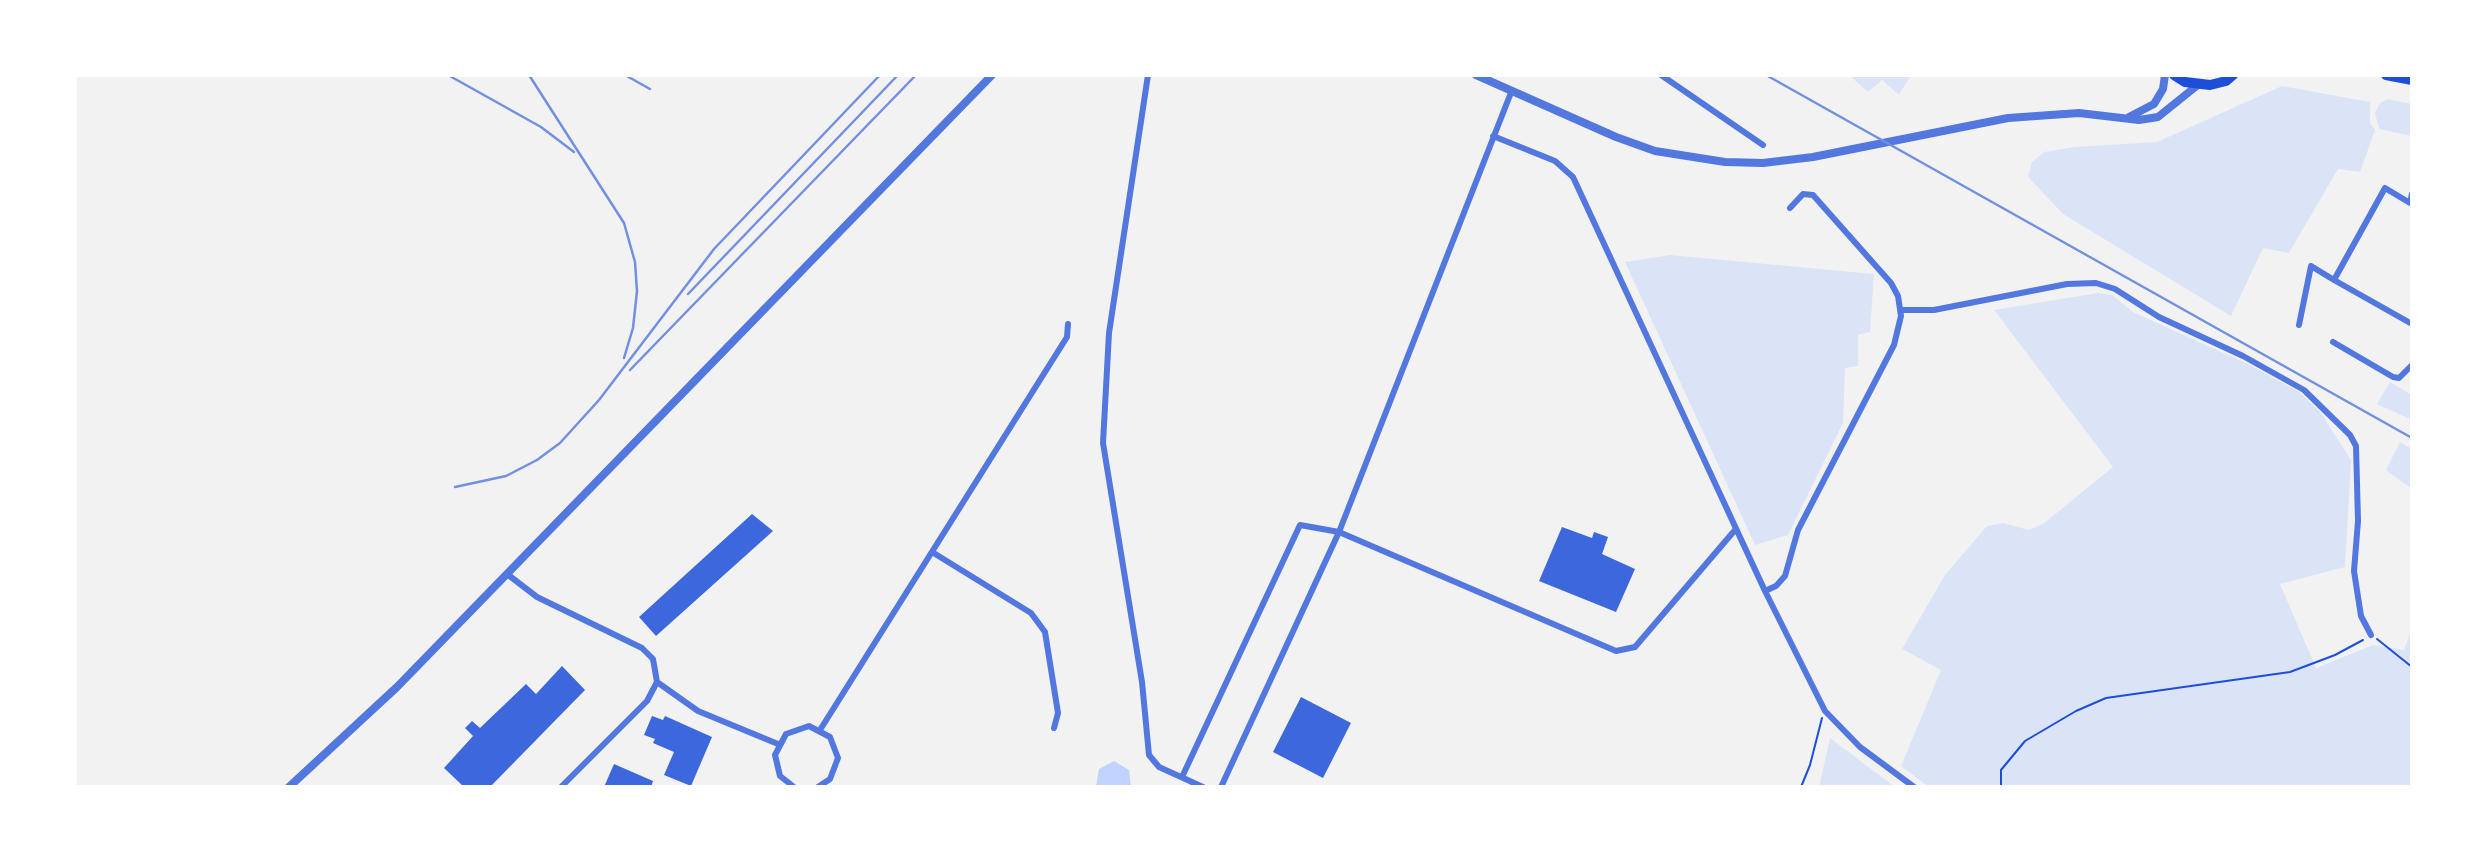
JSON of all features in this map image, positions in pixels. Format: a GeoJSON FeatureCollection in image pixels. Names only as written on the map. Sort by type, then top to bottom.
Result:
{"type":"FeatureCollection","features":[{"type":"Feature","properties":{"kind":"main road"},"geometry":{"type":"LineString","coordinates":[[2174,75],[2199,85],[2226,81],[2233,75]]}},
{"type":"Feature","properties":{"kind":"main road"},"geometry":{"type":"LineString","coordinates":[[2386,75],[2412,80]]}},
{"type":"Feature","properties":{"kind":"street"},"geometry":{"type":"LineString","coordinates":[[292,787],[397,687],[992,75]]}},
{"type":"Feature","properties":{"kind":"street"},"geometry":{"type":"LineString","coordinates":[[1148,75],[1109,333],[1103,443],[1142,682],[1149,755],[1159,767],[1203,787]]}},
{"type":"Feature","properties":{"kind":"street"},"geometry":{"type":"LineString","coordinates":[[1476,75],[1616,137],[1687,157],[1763,163],[1855,149],[2020,117],[2079,113],[2127,118],[2158,117],[2199,85]]}},
{"type":"Feature","properties":{"kind":"street"},"geometry":{"type":"LineString","coordinates":[[1661,75],[1763,145]]}},
{"type":"Feature","properties":{"kind":"street"},"geometry":{"type":"LineString","coordinates":[[2127,118],[2154,104],[2163,89],[2165,75]]}},
{"type":"Feature","properties":{"kind":"street"},"geometry":{"type":"LineString","coordinates":[[1221,787],[1339,532],[1512,90]]}},
{"type":"Feature","properties":{"kind":"street"},"geometry":{"type":"LineString","coordinates":[[1493,136],[1555,161],[1573,177],[1735,530],[1825,711],[1860,747],[1914,787]]}},
{"type":"Feature","properties":{"kind":"street"},"geometry":{"type":"LineString","coordinates":[[2334,280],[2385,188],[2411,203],[2412,194]]}},
{"type":"Feature","properties":{"kind":"street"},"geometry":{"type":"LineString","coordinates":[[1765,591],[1776,586],[1785,576],[1804,518],[1894,345],[1901,310],[1899,296],[1891,284],[1813,195],[1803,194],[1790,208]]}},
{"type":"Feature","properties":{"kind":"street"},"geometry":{"type":"LineString","coordinates":[[2299,325],[2311,266],[2412,324]]}},
{"type":"Feature","properties":{"kind":"street"},"geometry":{"type":"LineString","coordinates":[[1901,310],[1934,310],[2067,284],[2096,283],[2115,289],[2159,317],[2236,352],[2304,390],[2350,435],[2356,446],[2358,521],[2354,571],[2361,616],[2371,635]]}},
{"type":"Feature","properties":{"kind":"street"},"geometry":{"type":"LineString","coordinates":[[820,730],[1067,337],[1068,324]]}},
{"type":"Feature","properties":{"kind":"street"},"geometry":{"type":"LineString","coordinates":[[2333,342],[2399,378],[2412,365]]}},
{"type":"Feature","properties":{"kind":"street"},"geometry":{"type":"LineString","coordinates":[[1182,777],[1300,525],[1339,532],[1616,651],[1635,647],[1735,530]]}},
{"type":"Feature","properties":{"kind":"street"},"geometry":{"type":"LineString","coordinates":[[932,552],[1031,613],[1045,632],[1058,713],[1054,729]]}},
{"type":"Feature","properties":{"kind":"street"},"geometry":{"type":"LineString","coordinates":[[507,574],[537,597],[642,648],[653,659],[657,682],[647,701],[561,787]]}},
{"type":"Feature","properties":{"kind":"street"},"geometry":{"type":"LineString","coordinates":[[657,682],[698,711],[778,744]]}},
{"type":"Feature","properties":{"kind":"street"},"geometry":{"type":"LineString","coordinates":[[792,786],[780,776],[776,766],[778,744],[796,728],[808,726],[830,737],[838,758],[830,779],[820,787]]}},
{"type":"Feature","properties":{"kind":"path"},"geometry":{"type":"LineString","coordinates":[[2001,787],[2001,770],[2025,741],[2076,711],[2106,698],[2290,672],[2335,655],[2371,635],[2412,667]]}},
{"type":"Feature","properties":{"kind":"path"},"geometry":{"type":"LineString","coordinates":[[1801,787],[1825,711]]}},
{"type":"Feature","properties":{"kind":"shaded area"},"geometry":{"type":"Polygon","coordinates":[[[1849,75],[1911,75],[1899,95],[1882,80],[1868,92],[1849,75]]]}},
{"type":"Feature","properties":{"kind":"shaded area"},"geometry":{"type":"Polygon","coordinates":[[[2282,86],[2370,102],[2370,123],[2375,130],[2360,172],[2338,169],[2289,253],[2263,248],[2231,316],[2063,214],[2028,177],[2032,162],[2044,152],[2075,147],[2157,142],[2282,86]]]}},
{"type":"Feature","properties":{"kind":"shaded area"},"geometry":{"type":"Polygon","coordinates":[[[2388,99],[2412,104],[2412,136],[2379,129],[2375,113],[2380,103],[2388,99]]]}},
{"type":"Feature","properties":{"kind":"shaded area"},"geometry":{"type":"Polygon","coordinates":[[[1670,255],[1874,274],[1870,332],[1858,335],[1858,366],[1845,368],[1843,423],[1788,535],[1755,545],[1625,262],[1670,255]]]}},
{"type":"Feature","properties":{"kind":"shaded area"},"geometry":{"type":"Polygon","coordinates":[[[2098,293],[2112,295],[2133,312],[2248,364],[2299,392],[2321,413],[2351,460],[2345,567],[2280,584],[2316,668],[2373,645],[2404,650],[2412,628],[2412,787],[1929,787],[1901,766],[1941,670],[1902,649],[1945,575],[1987,526],[2003,523],[2029,530],[2043,524],[2113,467],[1994,310],[2098,293]]]}},
{"type":"Feature","properties":{"kind":"shaded area"},"geometry":{"type":"Polygon","coordinates":[[[2390,382],[2412,395],[2412,420],[2377,404],[2390,382]]]}},
{"type":"Feature","properties":{"kind":"shaded area"},"geometry":{"type":"Polygon","coordinates":[[[2400,442],[2412,449],[2412,489],[2386,470],[2400,442]]]}},
{"type":"Feature","properties":{"kind":"shaded area"},"geometry":{"type":"Polygon","coordinates":[[[1830,738],[1895,787],[1819,787],[1830,738]]]}},
{"type":"Feature","properties":{"kind":"water"},"geometry":{"type":"Polygon","coordinates":[[[1114,761],[1129,770],[1131,787],[1096,787],[1099,769],[1114,761]]]}},
{"type":"Feature","properties":{"kind":"building"},"geometry":{"type":"Polygon","coordinates":[[[752,514],[773,531],[656,636],[639,617],[752,514]]]}},
{"type":"Feature","properties":{"kind":"building"},"geometry":{"type":"Polygon","coordinates":[[[1562,527],[1592,538],[1594,532],[1608,537],[1602,554],[1635,569],[1616,612],[1539,581],[1562,527]]]}},
{"type":"Feature","properties":{"kind":"building"},"geometry":{"type":"Polygon","coordinates":[[[562,666],[585,690],[490,787],[464,787],[444,768],[473,736],[465,728],[472,721],[480,728],[526,684],[536,694],[562,666]]]}},
{"type":"Feature","properties":{"kind":"building"},"geometry":{"type":"Polygon","coordinates":[[[1301,697],[1351,723],[1323,778],[1273,752],[1301,697]]]}},
{"type":"Feature","properties":{"kind":"building"},"geometry":{"type":"Polygon","coordinates":[[[652,716],[663,720],[665,716],[712,737],[691,786],[664,775],[674,752],[653,743],[655,739],[644,735],[652,716]]]}},
{"type":"Feature","properties":{"kind":"building"},"geometry":{"type":"Polygon","coordinates":[[[614,764],[653,781],[651,787],[604,787],[614,764]]]}},
{"type":"Feature","properties":{"kind":"railway"},"geometry":{"type":"LineString","coordinates":[[448,75],[541,127],[574,152]]}},
{"type":"Feature","properties":{"kind":"railway"},"geometry":{"type":"LineString","coordinates":[[529,75],[624,223],[635,262],[637,291],[633,328],[624,358]]}},
{"type":"Feature","properties":{"kind":"railway"},"geometry":{"type":"LineString","coordinates":[[625,75],[650,89]]}},
{"type":"Feature","properties":{"kind":"railway"},"geometry":{"type":"LineString","coordinates":[[455,487],[506,476],[537,460],[560,443],[599,400],[714,249],[880,75]]}},
{"type":"Feature","properties":{"kind":"railway"},"geometry":{"type":"LineString","coordinates":[[688,294],[898,75]]}},
{"type":"Feature","properties":{"kind":"railway"},"geometry":{"type":"LineString","coordinates":[[630,370],[916,75]]}},
{"type":"Feature","properties":{"kind":"railway"},"geometry":{"type":"LineString","coordinates":[[1766,75],[2412,438]]}}]}
